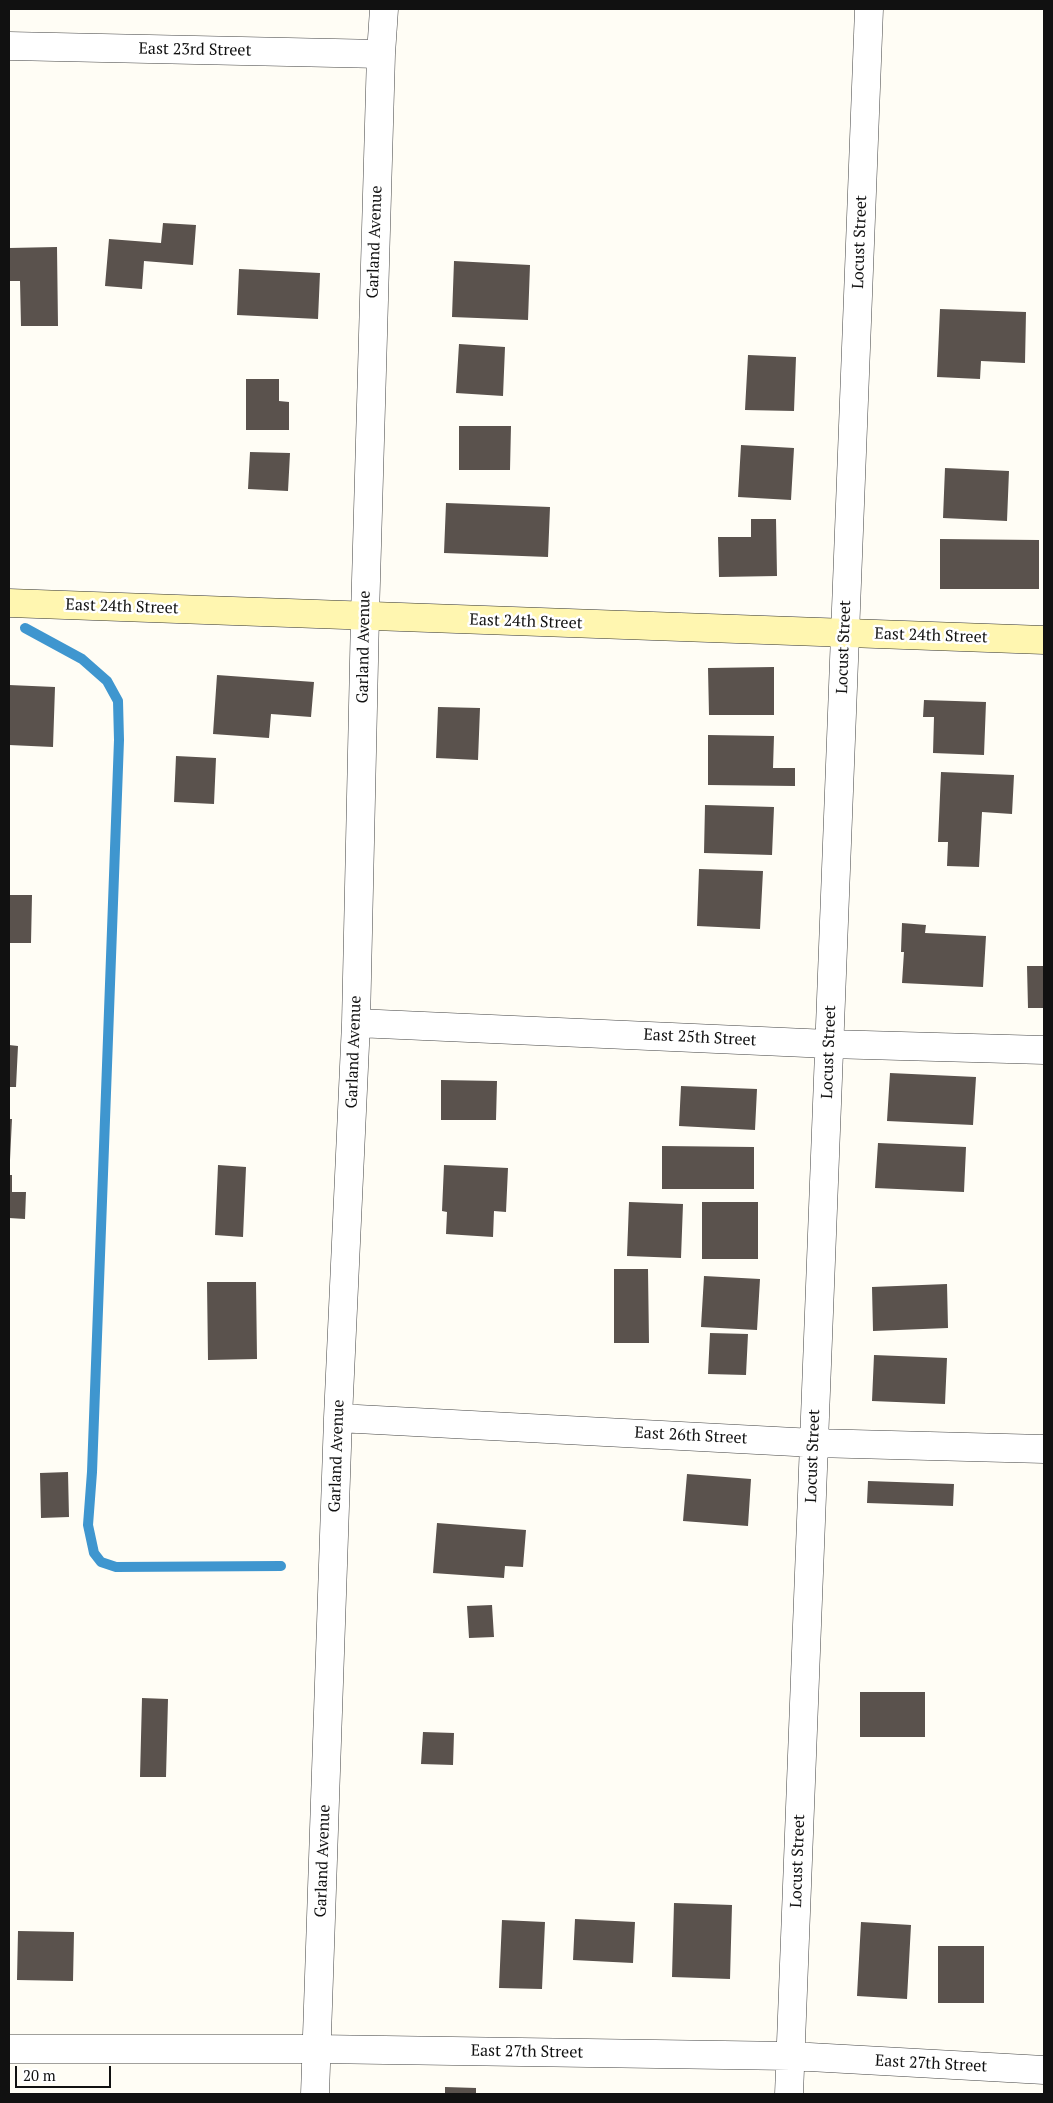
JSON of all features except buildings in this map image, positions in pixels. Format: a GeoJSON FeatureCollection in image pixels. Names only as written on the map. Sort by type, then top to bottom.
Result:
{"type":"FeatureCollection","features":[{"type":"Feature","properties":{"kind":"main road","name":"East 24th Street"},"geometry":{"type":"LineString","coordinates":[[9,603],[1044,640]]}},
{"type":"Feature","properties":{"kind":"street","name":"Garland Avenue"},"geometry":{"type":"LineString","coordinates":[[316,2094],[338,1418],[356,1022],[364,616],[381,54],[384,9]]}},
{"type":"Feature","properties":{"kind":"street","name":"Locust Street"},"geometry":{"type":"LineString","coordinates":[[789,2094],[869,9]]}},
{"type":"Feature","properties":{"kind":"street","name":"East 23rd Street"},"geometry":{"type":"LineString","coordinates":[[9,46],[381,54]]}},
{"type":"Feature","properties":{"kind":"street","name":"East 25th Street"},"geometry":{"type":"LineString","coordinates":[[356,1022],[829,1044],[1044,1050]]}},
{"type":"Feature","properties":{"kind":"street","name":"East 26th Street"},"geometry":{"type":"LineString","coordinates":[[338,1418],[814,1443],[1044,1449]]}},
{"type":"Feature","properties":{"kind":"street","name":"East 27th Street"},"geometry":{"type":"LineString","coordinates":[[9,2049],[317,2049],[791,2056],[1044,2070]]}},
{"type":"Feature","properties":{"kind":"waterway"},"geometry":{"type":"LineString","coordinates":[[25,628],[82,659],[107,681],[118,701],[119,740],[92,1472],[88,1525],[94,1553],[101,1562],[116,1567],[281,1566]]}}]}
